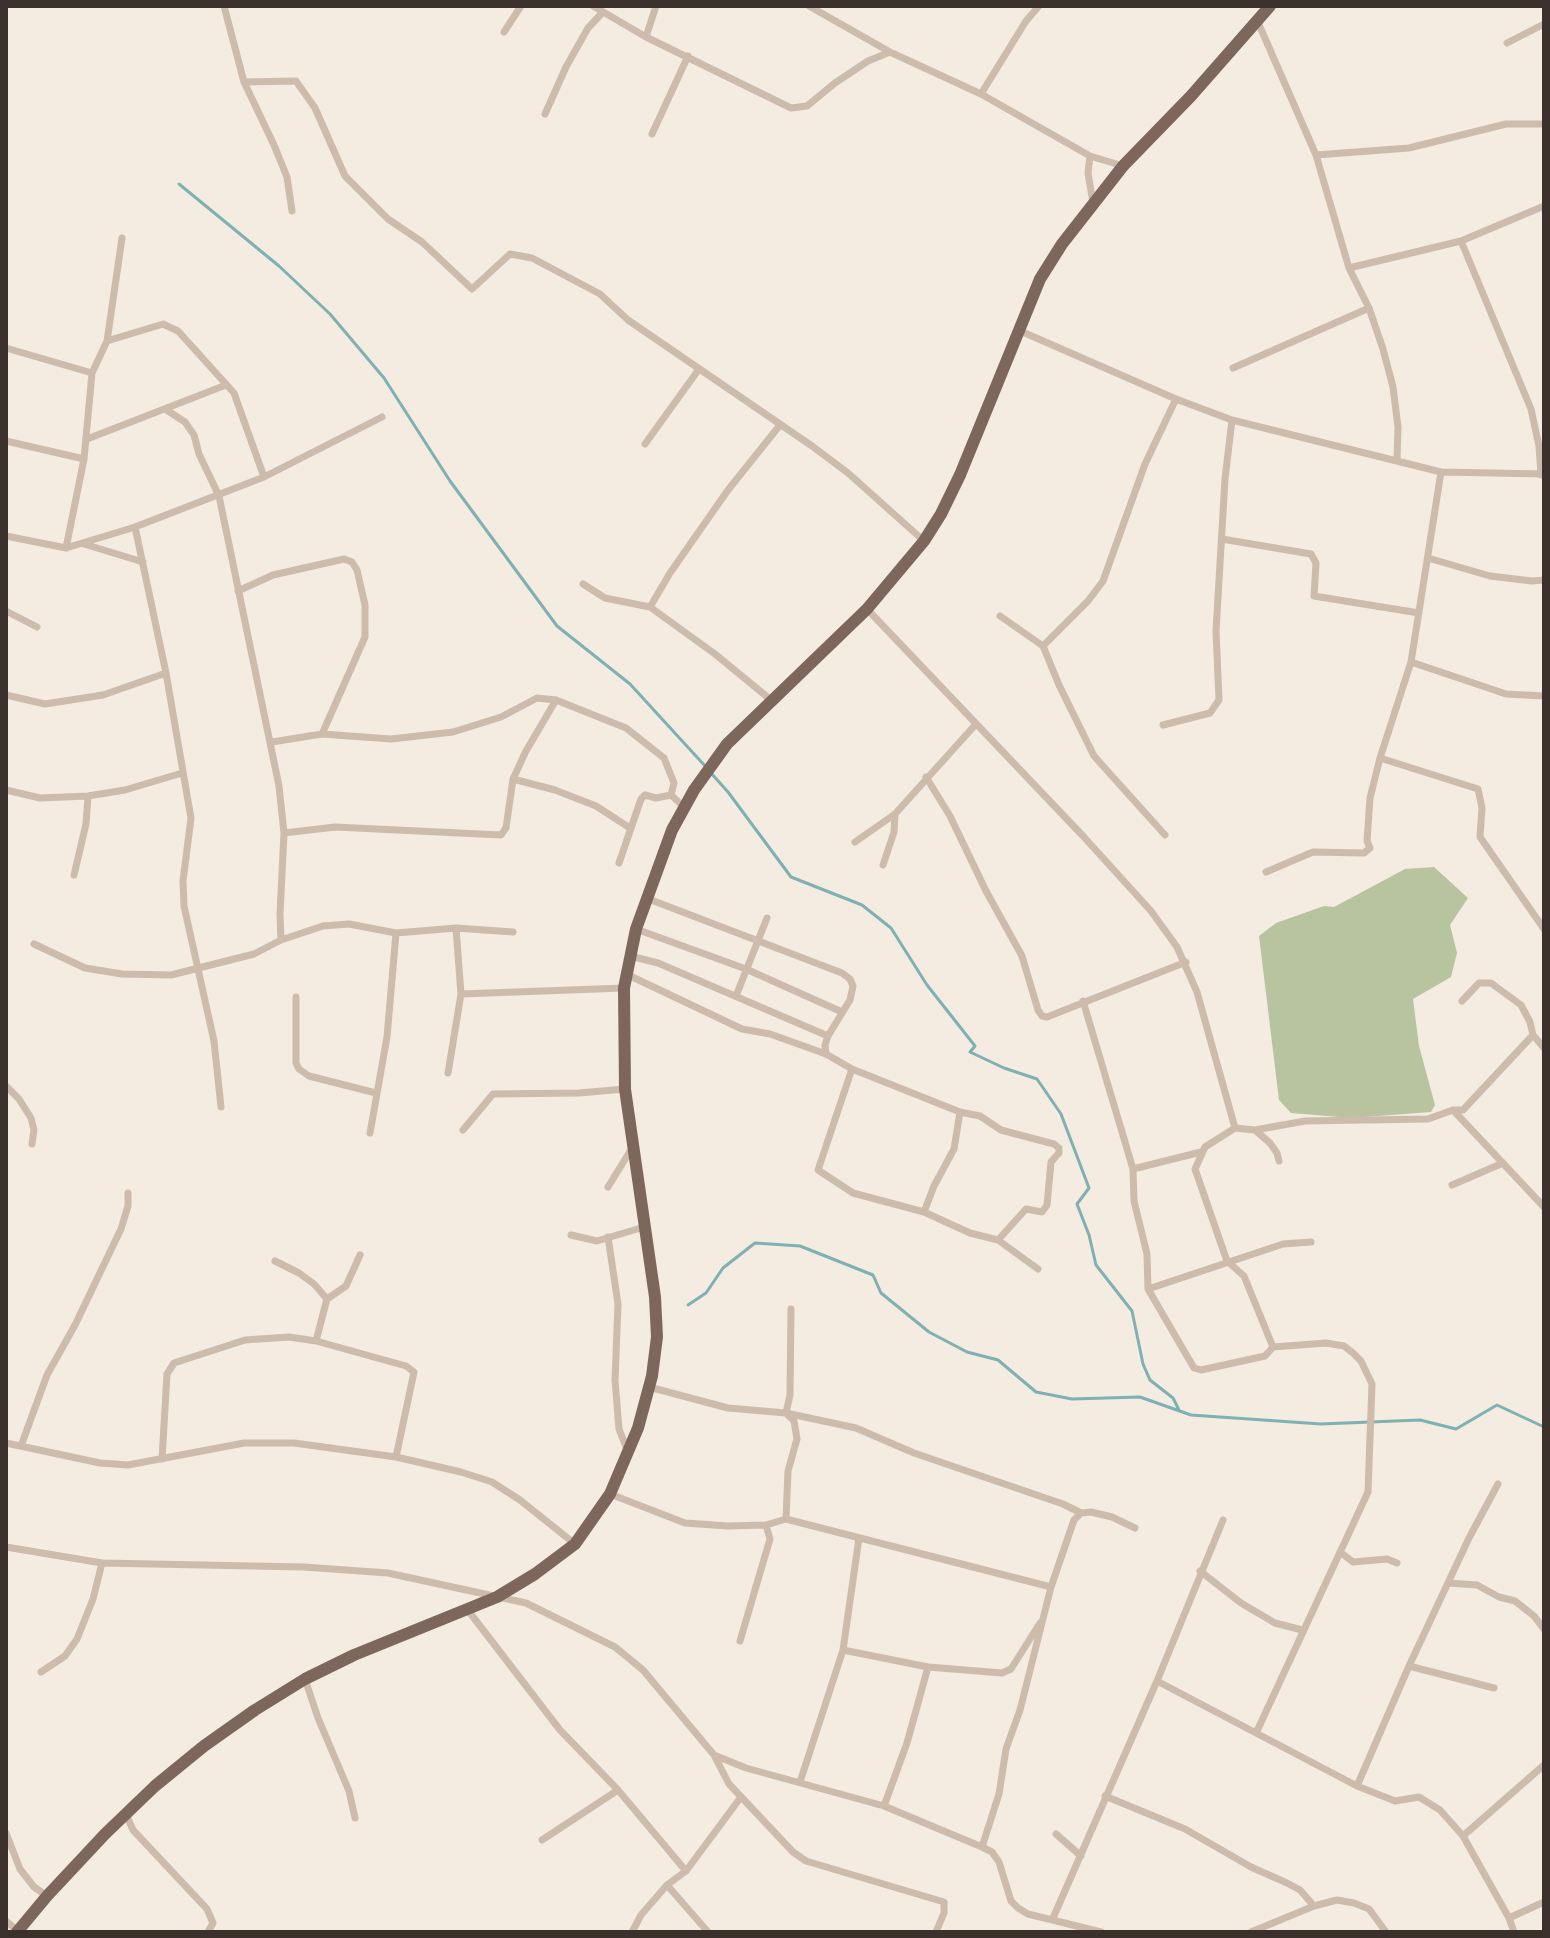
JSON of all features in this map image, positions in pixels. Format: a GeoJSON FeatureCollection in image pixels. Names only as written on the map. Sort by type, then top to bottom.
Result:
{"type":"FeatureCollection","features":[{"type":"Feature","properties":{"kind":"main road"},"geometry":{"type":"LineString","coordinates":[[18,1932],[47,1896],[126,1814],[204,1746],[305,1679],[354,1655],[497,1597],[535,1574],[575,1544],[610,1494],[629,1454],[649,1387],[657,1337],[655,1297],[625,1089],[624,988],[629,955],[646,898],[684,807],[718,756],[771,700],[867,609],[924,541],[960,475],[1040,279],[1123,166],[1191,96],[1270,6]]}},
{"type":"Feature","properties":{"kind":"street"},"geometry":{"type":"LineString","coordinates":[[224,6],[244,82],[283,166],[292,211]]}},
{"type":"Feature","properties":{"kind":"street"},"geometry":{"type":"LineString","coordinates":[[504,32],[521,6]]}},
{"type":"Feature","properties":{"kind":"street"},"geometry":{"type":"LineString","coordinates":[[593,6],[646,37],[791,108],[807,106],[868,61],[890,52]]}},
{"type":"Feature","properties":{"kind":"street"},"geometry":{"type":"LineString","coordinates":[[646,37],[656,6]]}},
{"type":"Feature","properties":{"kind":"street"},"geometry":{"type":"LineString","coordinates":[[809,6],[890,52],[981,94],[1090,156],[1123,166]]}},
{"type":"Feature","properties":{"kind":"street"},"geometry":{"type":"LineString","coordinates":[[981,94],[1026,21],[1039,6]]}},
{"type":"Feature","properties":{"kind":"street"},"geometry":{"type":"LineString","coordinates":[[545,114],[588,28],[603,12]]}},
{"type":"Feature","properties":{"kind":"street"},"geometry":{"type":"LineString","coordinates":[[1257,20],[1316,155],[1349,268],[1369,308],[1383,349],[1393,387],[1398,427],[1397,459]]}},
{"type":"Feature","properties":{"kind":"street"},"geometry":{"type":"LineString","coordinates":[[1507,43],[1544,24]]}},
{"type":"Feature","properties":{"kind":"street"},"geometry":{"type":"LineString","coordinates":[[652,134],[688,56]]}},
{"type":"Feature","properties":{"kind":"street"},"geometry":{"type":"LineString","coordinates":[[244,82],[296,81],[315,108],[345,176],[388,219],[422,242],[472,289],[510,254],[532,258],[600,294],[628,320],[848,473],[924,541]]}},
{"type":"Feature","properties":{"kind":"street"},"geometry":{"type":"LineString","coordinates":[[1316,155],[1409,148],[1506,124],[1544,124]]}},
{"type":"Feature","properties":{"kind":"street"},"geometry":{"type":"LineString","coordinates":[[1090,156],[1088,173],[1093,203]]}},
{"type":"Feature","properties":{"kind":"street"},"geometry":{"type":"LineString","coordinates":[[1349,268],[1461,241],[1544,206]]}},
{"type":"Feature","properties":{"kind":"street"},"geometry":{"type":"LineString","coordinates":[[66,548],[87,439],[92,373],[107,341],[122,238]]}},
{"type":"Feature","properties":{"kind":"street"},"geometry":{"type":"LineString","coordinates":[[1018,330],[1232,420],[1441,472],[1542,474],[1531,409],[1461,241]]}},
{"type":"Feature","properties":{"kind":"street"},"geometry":{"type":"LineString","coordinates":[[1233,368],[1369,308]]}},
{"type":"Feature","properties":{"kind":"street"},"geometry":{"type":"LineString","coordinates":[[107,341],[163,324],[171,326],[234,393],[264,477]]}},
{"type":"Feature","properties":{"kind":"street"},"geometry":{"type":"LineString","coordinates":[[6,348],[92,373]]}},
{"type":"Feature","properties":{"kind":"street"},"geometry":{"type":"LineString","coordinates":[[645,444],[699,369]]}},
{"type":"Feature","properties":{"kind":"street"},"geometry":{"type":"LineString","coordinates":[[87,439],[226,385]]}},
{"type":"Feature","properties":{"kind":"street"},"geometry":{"type":"LineString","coordinates":[[1043,646],[1088,601],[1103,581],[1145,464],[1176,399]]}},
{"type":"Feature","properties":{"kind":"street"},"geometry":{"type":"LineString","coordinates":[[165,409],[185,422],[194,435],[199,454],[219,496],[272,742],[284,833],[281,940]]}},
{"type":"Feature","properties":{"kind":"street"},"geometry":{"type":"LineString","coordinates":[[6,536],[66,548],[135,527],[264,477],[382,417]]}},
{"type":"Feature","properties":{"kind":"street"},"geometry":{"type":"LineString","coordinates":[[1163,725],[1210,713],[1219,700],[1216,631],[1225,479],[1232,420]]}},
{"type":"Feature","properties":{"kind":"street"},"geometry":{"type":"LineString","coordinates":[[650,607],[728,490],[780,425]]}},
{"type":"Feature","properties":{"kind":"street"},"geometry":{"type":"LineString","coordinates":[[6,441],[84,459]]}},
{"type":"Feature","properties":{"kind":"street"},"geometry":{"type":"LineString","coordinates":[[1266,872],[1313,852],[1364,853],[1370,848],[1367,841],[1370,798],[1411,662],[1441,472]]}},
{"type":"Feature","properties":{"kind":"street"},"geometry":{"type":"LineString","coordinates":[[135,527],[166,673],[191,818],[183,881],[184,906],[214,1041],[221,1107]]}},
{"type":"Feature","properties":{"kind":"street"},"geometry":{"type":"LineString","coordinates":[[1222,539],[1311,554],[1316,563],[1314,596],[1419,613]]}},
{"type":"Feature","properties":{"kind":"street"},"geometry":{"type":"LineString","coordinates":[[82,543],[143,562]]}},
{"type":"Feature","properties":{"kind":"street"},"geometry":{"type":"LineString","coordinates":[[1428,558],[1490,576],[1544,580]]}},
{"type":"Feature","properties":{"kind":"street"},"geometry":{"type":"LineString","coordinates":[[238,591],[273,575],[344,559],[352,562],[357,570],[365,605],[365,637],[322,734]]}},
{"type":"Feature","properties":{"kind":"street"},"geometry":{"type":"LineString","coordinates":[[583,584],[605,598],[650,607],[771,700]]}},
{"type":"Feature","properties":{"kind":"street"},"geometry":{"type":"LineString","coordinates":[[867,609],[1151,911],[1177,947],[1197,992],[1235,1128]]}},
{"type":"Feature","properties":{"kind":"street"},"geometry":{"type":"LineString","coordinates":[[6,611],[37,627]]}},
{"type":"Feature","properties":{"kind":"street"},"geometry":{"type":"LineString","coordinates":[[1000,616],[1043,646],[1094,756],[1165,835]]}},
{"type":"Feature","properties":{"kind":"street"},"geometry":{"type":"LineString","coordinates":[[1411,662],[1506,694],[1544,696]]}},
{"type":"Feature","properties":{"kind":"street"},"geometry":{"type":"LineString","coordinates":[[6,695],[45,704],[103,695],[166,673]]}},
{"type":"Feature","properties":{"kind":"street"},"geometry":{"type":"LineString","coordinates":[[272,742],[322,734],[391,739],[453,732],[501,717],[537,698],[556,700],[626,728],[664,758],[674,783],[671,795]]}},
{"type":"Feature","properties":{"kind":"street"},"geometry":{"type":"LineString","coordinates":[[284,833],[335,827],[501,835],[506,828],[513,779],[556,700]]}},
{"type":"Feature","properties":{"kind":"street"},"geometry":{"type":"LineString","coordinates":[[855,842],[895,814],[976,724]]}},
{"type":"Feature","properties":{"kind":"street"},"geometry":{"type":"LineString","coordinates":[[1380,758],[1478,789],[1482,808],[1480,837],[1544,929]]}},
{"type":"Feature","properties":{"kind":"street"},"geometry":{"type":"LineString","coordinates":[[6,790],[40,798],[88,796],[125,790],[182,773]]}},
{"type":"Feature","properties":{"kind":"street"},"geometry":{"type":"LineString","coordinates":[[926,777],[950,816],[1022,956],[1042,1016],[1047,1017],[1175,969],[1186,962]]}},
{"type":"Feature","properties":{"kind":"street"},"geometry":{"type":"LineString","coordinates":[[513,779],[555,790],[596,806],[630,828]]}},
{"type":"Feature","properties":{"kind":"street"},"geometry":{"type":"LineString","coordinates":[[619,863],[645,795],[656,798],[671,795]]}},
{"type":"Feature","properties":{"kind":"street"},"geometry":{"type":"LineString","coordinates":[[671,795],[684,807]]}},
{"type":"Feature","properties":{"kind":"street"},"geometry":{"type":"LineString","coordinates":[[74,875],[86,824],[88,796]]}},
{"type":"Feature","properties":{"kind":"street"},"geometry":{"type":"LineString","coordinates":[[883,865],[894,832],[895,814]]}},
{"type":"Feature","properties":{"kind":"street"},"geometry":{"type":"LineString","coordinates":[[646,898],[842,973],[850,979],[853,986],[850,1000],[828,1036],[826,1054]]}},
{"type":"Feature","properties":{"kind":"street"},"geometry":{"type":"LineString","coordinates":[[736,996],[767,918]]}},
{"type":"Feature","properties":{"kind":"street"},"geometry":{"type":"LineString","coordinates":[[34,944],[85,968],[122,974],[171,975],[254,954],[308,930],[349,924],[396,933],[456,928],[513,932]]}},
{"type":"Feature","properties":{"kind":"street"},"geometry":{"type":"LineString","coordinates":[[448,1073],[461,994],[456,928]]}},
{"type":"Feature","properties":{"kind":"street"},"geometry":{"type":"LineString","coordinates":[[636,929],[746,969],[842,1012]]}},
{"type":"Feature","properties":{"kind":"street"},"geometry":{"type":"LineString","coordinates":[[370,1133],[387,1037],[396,933]]}},
{"type":"Feature","properties":{"kind":"street"},"geometry":{"type":"LineString","coordinates":[[629,955],[658,963],[828,1036]]}},
{"type":"Feature","properties":{"kind":"street"},"geometry":{"type":"LineString","coordinates":[[626,974],[742,1029],[770,1034],[826,1054],[852,1069],[960,1112],[980,1116],[1001,1130],[1054,1144],[1059,1148],[1059,1153],[1051,1162],[1047,1205],[1042,1212],[1026,1209],[998,1240]]}},
{"type":"Feature","properties":{"kind":"street"},"geometry":{"type":"LineString","coordinates":[[1462,1001],[1479,983],[1491,983],[1521,1005],[1533,1035],[1544,1048]]}},
{"type":"Feature","properties":{"kind":"street"},"geometry":{"type":"LineString","coordinates":[[461,994],[624,988]]}},
{"type":"Feature","properties":{"kind":"street"},"geometry":{"type":"LineString","coordinates":[[296,997],[296,1063],[299,1069],[309,1076],[376,1093]]}},
{"type":"Feature","properties":{"kind":"street"},"geometry":{"type":"LineString","coordinates":[[1083,1001],[1133,1169],[1134,1201],[1147,1254],[1148,1289],[1197,1370],[1265,1356],[1273,1347],[1326,1343],[1344,1346],[1361,1361],[1372,1384],[1368,1492],[1257,1731]]}},
{"type":"Feature","properties":{"kind":"street"},"geometry":{"type":"LineString","coordinates":[[1273,1347],[1244,1276],[1230,1263],[1195,1169],[1205,1147],[1235,1128],[1255,1130],[1305,1121],[1428,1119],[1453,1110],[1463,1110],[1533,1035]]}},
{"type":"Feature","properties":{"kind":"street"},"geometry":{"type":"LineString","coordinates":[[852,1069],[818,1170],[853,1193],[924,1212],[970,1233],[998,1240],[1038,1269]]}},
{"type":"Feature","properties":{"kind":"street"},"geometry":{"type":"LineString","coordinates":[[6,1086],[31,1118],[34,1130],[32,1144]]}},
{"type":"Feature","properties":{"kind":"street"},"geometry":{"type":"LineString","coordinates":[[463,1130],[493,1094],[625,1089]]}},
{"type":"Feature","properties":{"kind":"street"},"geometry":{"type":"LineString","coordinates":[[1453,1110],[1542,1201]]}},
{"type":"Feature","properties":{"kind":"street"},"geometry":{"type":"LineString","coordinates":[[924,1212],[954,1149],[960,1112]]}},
{"type":"Feature","properties":{"kind":"street"},"geometry":{"type":"LineString","coordinates":[[1255,1130],[1270,1143],[1279,1161]]}},
{"type":"Feature","properties":{"kind":"street"},"geometry":{"type":"LineString","coordinates":[[608,1187],[633,1147]]}},
{"type":"Feature","properties":{"kind":"street"},"geometry":{"type":"LineString","coordinates":[[1133,1169],[1201,1152]]}},
{"type":"Feature","properties":{"kind":"street"},"geometry":{"type":"LineString","coordinates":[[1452,1185],[1503,1163]]}},
{"type":"Feature","properties":{"kind":"street"},"geometry":{"type":"LineString","coordinates":[[21,1446],[47,1375],[115,1242],[128,1206],[128,1193]]}},
{"type":"Feature","properties":{"kind":"street"},"geometry":{"type":"LineString","coordinates":[[571,1235],[597,1241],[644,1227]]}},
{"type":"Feature","properties":{"kind":"street"},"geometry":{"type":"LineString","coordinates":[[608,1237],[618,1304],[615,1380],[619,1429],[629,1454]]}},
{"type":"Feature","properties":{"kind":"street"},"geometry":{"type":"LineString","coordinates":[[1148,1289],[1283,1244],[1311,1242]]}},
{"type":"Feature","properties":{"kind":"street"},"geometry":{"type":"LineString","coordinates":[[316,1341],[327,1299],[346,1286],[360,1255]]}},
{"type":"Feature","properties":{"kind":"street"},"geometry":{"type":"LineString","coordinates":[[275,1261],[299,1273],[327,1299]]}},
{"type":"Feature","properties":{"kind":"street"},"geometry":{"type":"LineString","coordinates":[[786,1413],[790,1395],[791,1309]]}},
{"type":"Feature","properties":{"kind":"street"},"geometry":{"type":"LineString","coordinates":[[162,1459],[167,1374],[174,1363],[245,1340],[289,1337],[316,1341],[406,1366],[414,1372],[396,1457]]}},
{"type":"Feature","properties":{"kind":"street"},"geometry":{"type":"LineString","coordinates":[[649,1387],[728,1408],[786,1413],[856,1428],[914,1453],[1081,1513],[1112,1517],[1135,1528]]}},
{"type":"Feature","properties":{"kind":"street"},"geometry":{"type":"LineString","coordinates":[[786,1413],[794,1421],[797,1439],[788,1471],[786,1519]]}},
{"type":"Feature","properties":{"kind":"street"},"geometry":{"type":"LineString","coordinates":[[6,1443],[100,1463],[128,1465],[244,1443],[294,1443],[396,1457],[492,1482],[575,1544]]}},
{"type":"Feature","properties":{"kind":"street"},"geometry":{"type":"LineString","coordinates":[[1357,1786],[1409,1666],[1498,1484]]}},
{"type":"Feature","properties":{"kind":"street"},"geometry":{"type":"LineString","coordinates":[[610,1494],[685,1523],[766,1525],[786,1519],[1051,1587]]}},
{"type":"Feature","properties":{"kind":"street"},"geometry":{"type":"LineString","coordinates":[[982,1847],[999,1794],[1006,1749],[1020,1710],[1051,1587],[1074,1520],[1081,1513]]}},
{"type":"Feature","properties":{"kind":"street"},"geometry":{"type":"LineString","coordinates":[[1053,1918],[1157,1681],[1223,1520]]}},
{"type":"Feature","properties":{"kind":"street"},"geometry":{"type":"LineString","coordinates":[[740,1641],[770,1539],[766,1525]]}},
{"type":"Feature","properties":{"kind":"street"},"geometry":{"type":"LineString","coordinates":[[800,1782],[843,1650],[859,1538]]}},
{"type":"Feature","properties":{"kind":"street"},"geometry":{"type":"LineString","coordinates":[[6,1547],[102,1563],[304,1567],[388,1573],[526,1603],[615,1647],[643,1670],[714,1755],[729,1784],[793,1852],[806,1861],[944,1902],[944,1913],[936,1932]]}},
{"type":"Feature","properties":{"kind":"street"},"geometry":{"type":"LineString","coordinates":[[1340,1552],[1353,1562],[1387,1559],[1397,1563]]}},
{"type":"Feature","properties":{"kind":"street"},"geometry":{"type":"LineString","coordinates":[[41,1672],[65,1656],[77,1639],[93,1599],[102,1563]]}},
{"type":"Feature","properties":{"kind":"street"},"geometry":{"type":"LineString","coordinates":[[1200,1571],[1241,1603],[1275,1623],[1302,1630]]}},
{"type":"Feature","properties":{"kind":"street"},"geometry":{"type":"LineString","coordinates":[[1448,1583],[1477,1585],[1499,1597],[1515,1601],[1534,1616],[1544,1629]]}},
{"type":"Feature","properties":{"kind":"street"},"geometry":{"type":"LineString","coordinates":[[467,1609],[560,1730],[618,1790],[686,1871]]}},
{"type":"Feature","properties":{"kind":"street"},"geometry":{"type":"LineString","coordinates":[[843,1650],[928,1667],[1007,1672],[1042,1621]]}},
{"type":"Feature","properties":{"kind":"street"},"geometry":{"type":"LineString","coordinates":[[1409,1666],[1494,1688]]}},
{"type":"Feature","properties":{"kind":"street"},"geometry":{"type":"LineString","coordinates":[[884,1806],[907,1743],[928,1667]]}},
{"type":"Feature","properties":{"kind":"street"},"geometry":{"type":"LineString","coordinates":[[305,1679],[349,1791],[355,1818]]}},
{"type":"Feature","properties":{"kind":"street"},"geometry":{"type":"LineString","coordinates":[[1157,1681],[1357,1786],[1395,1801],[1419,1797],[1440,1810],[1463,1836],[1514,1932]]}},
{"type":"Feature","properties":{"kind":"street"},"geometry":{"type":"LineString","coordinates":[[714,1755],[746,1768],[884,1806],[982,1847],[992,1852],[999,1862],[1011,1901],[1018,1908],[1028,1914],[1053,1918],[1072,1928],[1101,1932]]}},
{"type":"Feature","properties":{"kind":"street"},"geometry":{"type":"LineString","coordinates":[[1463,1836],[1544,1765]]}},
{"type":"Feature","properties":{"kind":"street"},"geometry":{"type":"LineString","coordinates":[[542,1840],[618,1790]]}},
{"type":"Feature","properties":{"kind":"street"},"geometry":{"type":"LineString","coordinates":[[1105,1796],[1185,1829],[1251,1867],[1300,1890],[1314,1906]]}},
{"type":"Feature","properties":{"kind":"street"},"geometry":{"type":"LineString","coordinates":[[632,1932],[641,1915],[667,1885],[686,1871],[741,1797]]}},
{"type":"Feature","properties":{"kind":"street"},"geometry":{"type":"LineString","coordinates":[[126,1814],[133,1830],[207,1909],[213,1923],[208,1932]]}},
{"type":"Feature","properties":{"kind":"street"},"geometry":{"type":"LineString","coordinates":[[6,1833],[20,1869],[34,1887],[47,1896]]}},
{"type":"Feature","properties":{"kind":"street"},"geometry":{"type":"LineString","coordinates":[[1056,1834],[1081,1856]]}},
{"type":"Feature","properties":{"kind":"street"},"geometry":{"type":"LineString","coordinates":[[667,1885],[708,1932]]}},
{"type":"Feature","properties":{"kind":"street"},"geometry":{"type":"LineString","coordinates":[[1251,1932],[1337,1900],[1369,1909],[1386,1932]]}},
{"type":"Feature","properties":{"kind":"street"},"geometry":{"type":"LineString","coordinates":[[1509,1918],[1544,1902]]}},
{"type":"Feature","properties":{"kind":"street"},"geometry":{"type":"LineString","coordinates":[[6,1921],[18,1932]]}},
{"type":"Feature","properties":{"kind":"green space"},"geometry":{"type":"Polygon","coordinates":[[[1434,867],[1468,898],[1450,925],[1457,953],[1451,977],[1413,999],[1419,1046],[1435,1105],[1431,1112],[1351,1118],[1291,1113],[1279,1100],[1259,936],[1276,923],[1324,906],[1334,907],[1405,869],[1434,867]]]}},
{"type":"Feature","properties":{"kind":"waterway"},"geometry":{"type":"LineString","coordinates":[[179,184],[279,266],[330,314],[384,378],[450,481],[557,626],[630,684],[706,767]]}},
{"type":"Feature","properties":{"kind":"waterway"},"geometry":{"type":"LineString","coordinates":[[711,773],[791,877],[862,905],[891,928],[927,985],[975,1046],[970,1052],[1037,1079],[1061,1114],[1089,1188],[1077,1204],[1096,1265],[1132,1311],[1143,1364],[1150,1380],[1173,1398],[1179,1410]]}},
{"type":"Feature","properties":{"kind":"waterway"},"geometry":{"type":"LineString","coordinates":[[688,1305],[706,1293],[723,1268],[755,1243],[800,1246],[873,1275],[881,1293],[929,1332],[967,1352],[998,1360],[1036,1392],[1072,1399],[1140,1397],[1191,1415],[1321,1424],[1420,1420],[1456,1429],[1497,1405],[1544,1427]]}}]}
